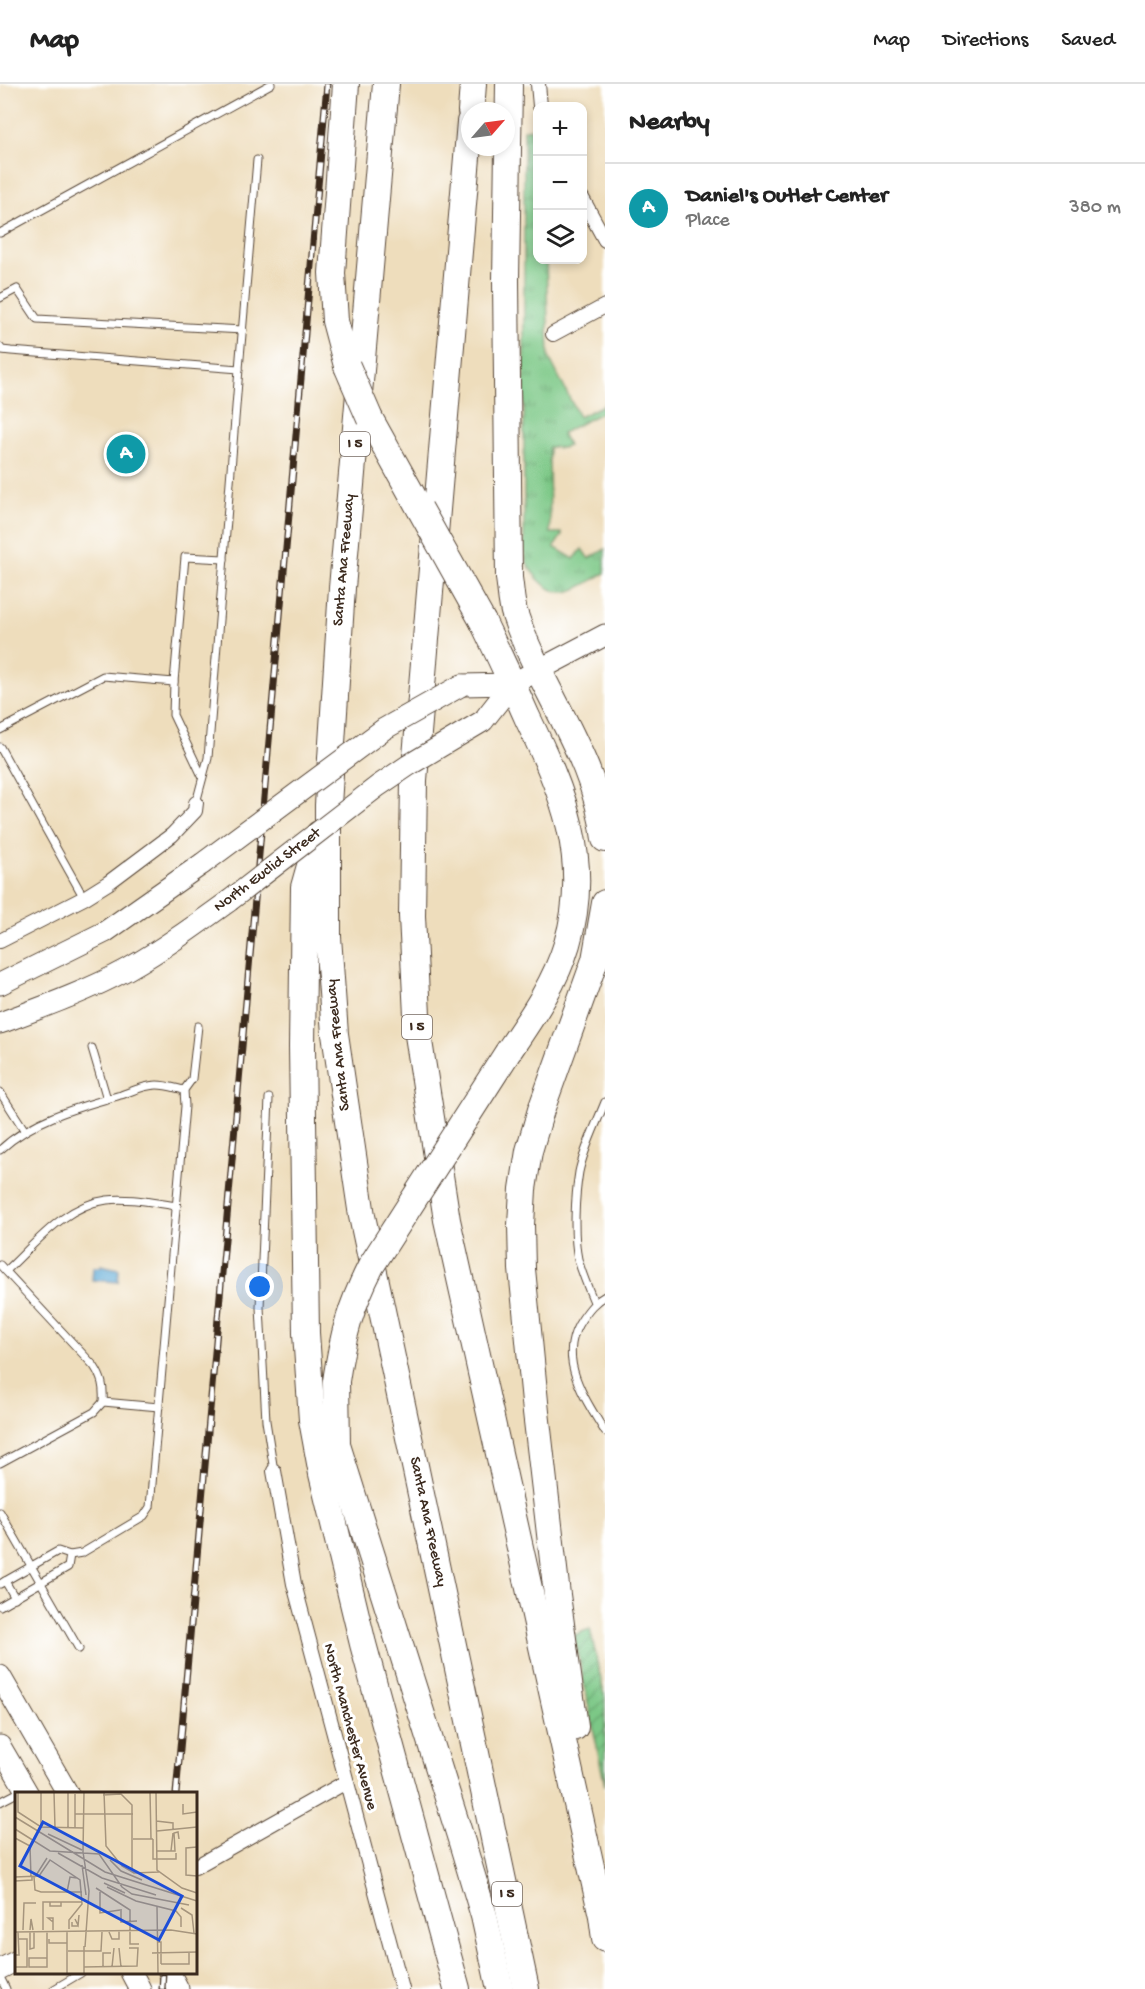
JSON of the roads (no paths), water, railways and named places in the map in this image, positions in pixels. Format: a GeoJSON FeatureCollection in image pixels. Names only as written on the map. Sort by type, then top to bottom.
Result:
{"type":"FeatureCollection","features":[{"type":"Feature","properties":{"kind":"highway","name":"Santa Ana Freeway"},"geometry":{"type":"LineString","coordinates":[[386,84],[342,588],[328,805],[328,937],[335,1034],[360,1205],[526,1989]]}},
{"type":"Feature","properties":{"kind":"highway"},"geometry":{"type":"LineString","coordinates":[[472,102],[473,84]]}},
{"type":"Feature","properties":{"kind":"highway"},"geometry":{"type":"LineString","coordinates":[[509,84],[507,292],[509,579],[514,612],[537,671],[587,768],[605,839]]}},
{"type":"Feature","properties":{"kind":"highway"},"geometry":{"type":"LineString","coordinates":[[345,86],[332,273],[335,321],[347,366],[370,419],[483,622],[512,684],[559,788],[571,826],[576,866],[574,909],[567,944],[539,1006],[371,1266],[354,1299],[344,1330],[336,1381],[337,1445],[461,1839],[484,1916],[500,1989]]}},
{"type":"Feature","properties":{"kind":"highway","name":"I 5"},"geometry":{"type":"LineString","coordinates":[[467,156],[414,780],[411,916],[418,1035],[447,1220],[603,1927]]}},
{"type":"Feature","properties":{"kind":"highway"},"geometry":{"type":"LineString","coordinates":[[328,805],[304,888],[303,1229],[306,1333],[312,1420],[322,1473],[363,1644],[458,1989]]}},
{"type":"Feature","properties":{"kind":"highway"},"geometry":{"type":"LineString","coordinates":[[603,1927],[555,1584],[522,1269],[520,1225],[529,1151],[541,1110],[595,960],[605,903]]}},
{"type":"Feature","properties":{"kind":"main road","name":"North Euclid Street"},"geometry":{"type":"LineString","coordinates":[[0,1023],[98,984],[184,934],[229,902],[378,786],[483,721],[512,684],[605,635]]}},
{"type":"Feature","properties":{"kind":"main road","name":"North Euclid Street"},"geometry":{"type":"LineString","coordinates":[[0,984],[105,932],[368,740],[462,685],[512,684]]}},
{"type":"Feature","properties":{"kind":"main road"},"geometry":{"type":"LineString","coordinates":[[0,1676],[67,1792]]}},
{"type":"Feature","properties":{"kind":"main road"},"geometry":{"type":"LineString","coordinates":[[0,1746],[26,1791]]}},
{"type":"Feature","properties":{"kind":"main road"},"geometry":{"type":"LineString","coordinates":[[132,1974],[140,1989]]}},
{"type":"Feature","properties":{"kind":"main road"},"geometry":{"type":"LineString","coordinates":[[170,1974],[178,1989]]}},
{"type":"Feature","properties":{"kind":"street"},"geometry":{"type":"LineString","coordinates":[[540,102],[541,86]]}},
{"type":"Feature","properties":{"kind":"street"},"geometry":{"type":"LineString","coordinates":[[587,207],[605,238]]}},
{"type":"Feature","properties":{"kind":"street"},"geometry":{"type":"LineString","coordinates":[[553,334],[605,306]]}},
{"type":"Feature","properties":{"kind":"street"},"geometry":{"type":"LineString","coordinates":[[0,941],[84,898],[108,883],[172,835],[195,811],[196,803]]}},
{"type":"Feature","properties":{"kind":"street","name":"North Manchester Avenue"},"geometry":{"type":"LineString","coordinates":[[274,1471],[294,1584],[402,1989]]}},
{"type":"Feature","properties":{"kind":"street"},"geometry":{"type":"LineString","coordinates":[[196,1866],[346,1782]]}},
{"type":"Feature","properties":{"kind":"street"},"geometry":{"type":"LineString","coordinates":[[0,1969],[15,1961]]}},
{"type":"Feature","properties":{"kind":"lane"},"geometry":{"type":"LineString","coordinates":[[0,233],[271,84]]}},
{"type":"Feature","properties":{"kind":"lane"},"geometry":{"type":"LineString","coordinates":[[196,803],[208,758],[257,160]]}},
{"type":"Feature","properties":{"kind":"lane"},"geometry":{"type":"LineString","coordinates":[[0,298],[17,289],[37,319],[243,330]]}},
{"type":"Feature","properties":{"kind":"lane"},"geometry":{"type":"LineString","coordinates":[[0,347],[2,350],[239,369]]}},
{"type":"Feature","properties":{"kind":"lane"},"geometry":{"type":"LineString","coordinates":[[202,776],[173,715],[186,557],[224,559]]}},
{"type":"Feature","properties":{"kind":"lane"},"geometry":{"type":"LineString","coordinates":[[0,730],[103,676],[174,682]]}},
{"type":"Feature","properties":{"kind":"lane"},"geometry":{"type":"LineString","coordinates":[[0,747],[84,898]]}},
{"type":"Feature","properties":{"kind":"lane"},"geometry":{"type":"LineString","coordinates":[[15,1598],[2,1583],[58,1551],[70,1555],[82,1553],[144,1516],[150,1507],[177,1206],[185,1106],[184,1090],[192,1079],[198,1026]]}},
{"type":"Feature","properties":{"kind":"lane"},"geometry":{"type":"LineString","coordinates":[[92,1048],[107,1099]]}},
{"type":"Feature","properties":{"kind":"lane"},"geometry":{"type":"LineString","coordinates":[[0,1150],[25,1131],[57,1116],[107,1099],[154,1085],[184,1090]]}},
{"type":"Feature","properties":{"kind":"lane"},"geometry":{"type":"LineString","coordinates":[[0,1092],[25,1131]]}},
{"type":"Feature","properties":{"kind":"lane"},"geometry":{"type":"LineString","coordinates":[[269,1098],[260,1307],[266,1422],[274,1471]]}},
{"type":"Feature","properties":{"kind":"lane"},"geometry":{"type":"LineString","coordinates":[[594,1302],[578,1257],[576,1198],[579,1170],[605,1102]]}},
{"type":"Feature","properties":{"kind":"lane"},"geometry":{"type":"LineString","coordinates":[[6,1271],[60,1220],[95,1202],[119,1199],[177,1206]]}},
{"type":"Feature","properties":{"kind":"lane"},"geometry":{"type":"LineString","coordinates":[[0,1265],[94,1366],[101,1377],[104,1389],[103,1402],[94,1412],[0,1463]]}},
{"type":"Feature","properties":{"kind":"lane"},"geometry":{"type":"LineString","coordinates":[[605,1296],[594,1302],[579,1324],[571,1345],[572,1365],[584,1395],[605,1432]]}},
{"type":"Feature","properties":{"kind":"lane"},"geometry":{"type":"LineString","coordinates":[[103,1402],[159,1407]]}},
{"type":"Feature","properties":{"kind":"lane"},"geometry":{"type":"LineString","coordinates":[[0,1512],[79,1649]]}},
{"type":"Feature","properties":{"kind":"lane"},"geometry":{"type":"LineString","coordinates":[[0,1606],[68,1567],[70,1555]]}},
{"type":"Feature","properties":{"kind":"lane"},"geometry":{"type":"LineString","coordinates":[[0,1802],[15,1796]]}},
{"type":"Feature","properties":{"kind":"lane"},"geometry":{"type":"LineString","coordinates":[[54,1989],[78,1974]]}},
{"type":"Feature","properties":{"kind":"lane"},"geometry":{"type":"LineString","coordinates":[[0,1977],[6,1989]]}},
{"type":"Feature","properties":{"kind":"water"},"geometry":{"type":"Polygon","coordinates":[[[101,1265],[119,1269],[118,1282],[92,1280],[93,1267],[101,1267],[101,1265]]]}},
{"type":"Feature","properties":{"kind":"railway"},"geometry":{"type":"LineString","coordinates":[[176,1792],[327,84]]}},
{"type":"Feature","properties":{"kind":"railway"},"geometry":{"type":"LineString","coordinates":[[162,1989],[163,1974]]}},
{"type":"Feature","properties":{"kind":"place","name":"Daniel's Outlet Center"},"geometry":{"type":"Point","coordinates":[126,454]}}]}
